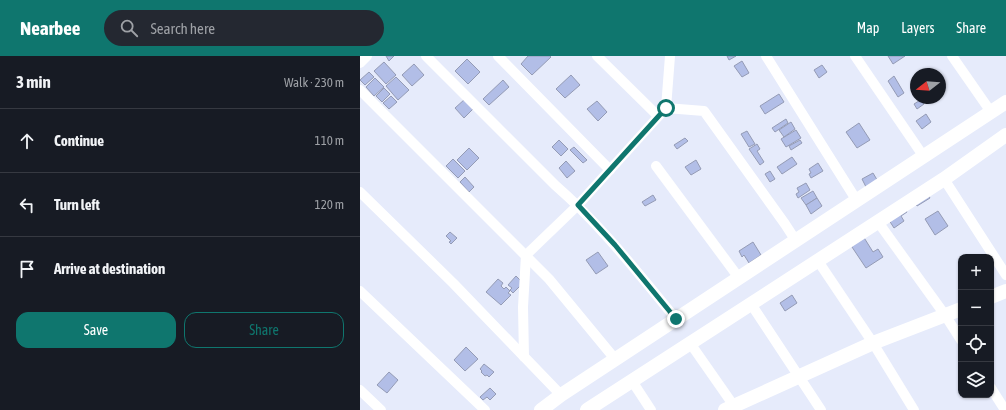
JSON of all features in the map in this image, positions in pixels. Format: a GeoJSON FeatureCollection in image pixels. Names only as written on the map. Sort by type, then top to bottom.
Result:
{"type":"FeatureCollection","features":[{"type":"Feature","properties":{"kind":"main road"},"geometry":{"type":"LineString","coordinates":[[541,410],[615,359],[1006,102]]}},
{"type":"Feature","properties":{"kind":"main road"},"geometry":{"type":"LineString","coordinates":[[587,410],[944,179],[1005,137]]}},
{"type":"Feature","properties":{"kind":"main road"},"geometry":{"type":"LineString","coordinates":[[994,296],[1006,291]]}},
{"type":"Feature","properties":{"kind":"main road"},"geometry":{"type":"LineString","coordinates":[[730,408],[873,343],[958,310]]}},
{"type":"Feature","properties":{"kind":"street"},"geometry":{"type":"LineString","coordinates":[[360,63],[367,56]]}},
{"type":"Feature","properties":{"kind":"street"},"geometry":{"type":"LineString","coordinates":[[426,56],[555,185],[578,205],[615,245],[676,319]]}},
{"type":"Feature","properties":{"kind":"street"},"geometry":{"type":"LineString","coordinates":[[498,56],[610,170]]}},
{"type":"Feature","properties":{"kind":"street"},"geometry":{"type":"LineString","coordinates":[[597,56],[658,116]]}},
{"type":"Feature","properties":{"kind":"street"},"geometry":{"type":"LineString","coordinates":[[524,357],[523,307],[526,255],[578,205],[666,108],[670,56]]}},
{"type":"Feature","properties":{"kind":"street"},"geometry":{"type":"LineString","coordinates":[[766,56],[857,201]]}},
{"type":"Feature","properties":{"kind":"street"},"geometry":{"type":"LineString","coordinates":[[855,56],[924,157]]}},
{"type":"Feature","properties":{"kind":"street"},"geometry":{"type":"LineString","coordinates":[[952,56],[991,112]]}},
{"type":"Feature","properties":{"kind":"street"},"geometry":{"type":"LineString","coordinates":[[360,90],[549,279],[615,359]]}},
{"type":"Feature","properties":{"kind":"street"},"geometry":{"type":"LineString","coordinates":[[666,108],[704,111],[796,241]]}},
{"type":"Feature","properties":{"kind":"street"},"geometry":{"type":"LineString","coordinates":[[656,166],[738,278]]}},
{"type":"Feature","properties":{"kind":"street"},"geometry":{"type":"LineString","coordinates":[[944,179],[1006,275]]}},
{"type":"Feature","properties":{"kind":"street"},"geometry":{"type":"LineString","coordinates":[[360,192],[453,283],[561,395]]}},
{"type":"Feature","properties":{"kind":"street"},"geometry":{"type":"LineString","coordinates":[[878,222],[958,335]]}},
{"type":"Feature","properties":{"kind":"street"},"geometry":{"type":"LineString","coordinates":[[818,261],[873,343],[914,410]]}},
{"type":"Feature","properties":{"kind":"street"},"geometry":{"type":"LineString","coordinates":[[360,291],[485,410]]}},
{"type":"Feature","properties":{"kind":"street"},"geometry":{"type":"LineString","coordinates":[[751,304],[821,410]]}},
{"type":"Feature","properties":{"kind":"street"},"geometry":{"type":"LineString","coordinates":[[690,343],[730,408]]}},
{"type":"Feature","properties":{"kind":"street"},"geometry":{"type":"LineString","coordinates":[[632,381],[651,410]]}},
{"type":"Feature","properties":{"kind":"street"},"geometry":{"type":"LineString","coordinates":[[360,390],[382,410]]}},
{"type":"Feature","properties":{"kind":"street"},"geometry":{"type":"LineString","coordinates":[[994,393],[1005,410]]}},
{"type":"Feature","properties":{"kind":"building"},"geometry":{"type":"Polygon","coordinates":[[[386,56],[394,56],[389,61],[386,56]]]}},
{"type":"Feature","properties":{"kind":"building"},"geometry":{"type":"Polygon","coordinates":[[[528,56],[551,57],[532,75],[521,64],[528,56]]]}},
{"type":"Feature","properties":{"kind":"building"},"geometry":{"type":"Polygon","coordinates":[[[727,56],[736,56],[729,60],[727,56]]]}},
{"type":"Feature","properties":{"kind":"building"},"geometry":{"type":"Polygon","coordinates":[[[888,56],[905,56],[893,64],[888,56]]]}},
{"type":"Feature","properties":{"kind":"building"},"geometry":{"type":"Polygon","coordinates":[[[467,59],[480,72],[468,84],[455,71],[467,59]]]}},
{"type":"Feature","properties":{"kind":"building"},"geometry":{"type":"Polygon","coordinates":[[[742,61],[749,73],[742,77],[734,66],[742,61]]]}},
{"type":"Feature","properties":{"kind":"building"},"geometry":{"type":"Polygon","coordinates":[[[384,62],[396,75],[386,84],[374,71],[384,62]]]}},
{"type":"Feature","properties":{"kind":"building"},"geometry":{"type":"Polygon","coordinates":[[[414,64],[424,75],[412,86],[402,75],[414,64]]]}},
{"type":"Feature","properties":{"kind":"building"},"geometry":{"type":"Polygon","coordinates":[[[822,65],[827,72],[819,78],[814,70],[822,65]]]}},
{"type":"Feature","properties":{"kind":"building"},"geometry":{"type":"Polygon","coordinates":[[[369,72],[374,77],[365,85],[360,80],[369,72]]]}},
{"type":"Feature","properties":{"kind":"building"},"geometry":{"type":"Polygon","coordinates":[[[571,75],[580,85],[565,98],[556,89],[571,75]]]}},
{"type":"Feature","properties":{"kind":"building"},"geometry":{"type":"Polygon","coordinates":[[[894,76],[904,93],[898,97],[888,81],[894,76]]]}},
{"type":"Feature","properties":{"kind":"building"},"geometry":{"type":"Polygon","coordinates":[[[396,77],[409,90],[398,100],[386,86],[396,77]]]}},
{"type":"Feature","properties":{"kind":"building"},"geometry":{"type":"Polygon","coordinates":[[[375,78],[384,87],[374,96],[366,87],[375,78]]]}},
{"type":"Feature","properties":{"kind":"building"},"geometry":{"type":"Polygon","coordinates":[[[503,80],[509,87],[489,105],[483,99],[503,80]]]}},
{"type":"Feature","properties":{"kind":"building"},"geometry":{"type":"Polygon","coordinates":[[[384,88],[390,94],[382,102],[376,96],[384,88]]]}},
{"type":"Feature","properties":{"kind":"building"},"geometry":{"type":"Polygon","coordinates":[[[779,94],[784,102],[765,114],[760,106],[779,94]]]}},
{"type":"Feature","properties":{"kind":"building"},"geometry":{"type":"Polygon","coordinates":[[[391,96],[397,102],[389,109],[383,103],[391,96]]]}},
{"type":"Feature","properties":{"kind":"building"},"geometry":{"type":"Polygon","coordinates":[[[465,99],[474,108],[464,118],[455,108],[465,99]]]}},
{"type":"Feature","properties":{"kind":"building"},"geometry":{"type":"Polygon","coordinates":[[[597,101],[607,112],[598,121],[587,109],[597,101]]]}},
{"type":"Feature","properties":{"kind":"building"},"geometry":{"type":"Polygon","coordinates":[[[914,104],[924,104],[917,109],[914,104]]]}},
{"type":"Feature","properties":{"kind":"building"},"geometry":{"type":"Polygon","coordinates":[[[926,114],[931,122],[922,129],[916,121],[926,114]]]}},
{"type":"Feature","properties":{"kind":"building"},"geometry":{"type":"Polygon","coordinates":[[[786,119],[788,123],[775,132],[772,128],[786,119]]]}},
{"type":"Feature","properties":{"kind":"building"},"geometry":{"type":"Polygon","coordinates":[[[791,122],[795,129],[784,137],[779,130],[791,122]]]}},
{"type":"Feature","properties":{"kind":"building"},"geometry":{"type":"Polygon","coordinates":[[[859,123],[870,140],[857,148],[846,132],[859,123]]]}},
{"type":"Feature","properties":{"kind":"building"},"geometry":{"type":"Polygon","coordinates":[[[796,130],[801,138],[786,147],[781,139],[796,130]]]}},
{"type":"Feature","properties":{"kind":"building"},"geometry":{"type":"Polygon","coordinates":[[[747,131],[755,144],[749,147],[741,134],[747,131]]]}},
{"type":"Feature","properties":{"kind":"building"},"geometry":{"type":"Polygon","coordinates":[[[685,138],[688,141],[677,149],[674,145],[685,138]]]}},
{"type":"Feature","properties":{"kind":"building"},"geometry":{"type":"Polygon","coordinates":[[[559,140],[568,149],[561,156],[552,147],[559,140]]]}},
{"type":"Feature","properties":{"kind":"building"},"geometry":{"type":"Polygon","coordinates":[[[800,140],[802,143],[791,150],[789,146],[800,140]]]}},
{"type":"Feature","properties":{"kind":"building"},"geometry":{"type":"Polygon","coordinates":[[[757,144],[760,149],[757,151],[764,162],[760,165],[749,149],[757,144]]]}},
{"type":"Feature","properties":{"kind":"building"},"geometry":{"type":"Polygon","coordinates":[[[574,147],[587,160],[583,163],[570,150],[574,147]]]}},
{"type":"Feature","properties":{"kind":"building"},"geometry":{"type":"Polygon","coordinates":[[[469,148],[479,158],[467,170],[457,160],[469,148]]]}},
{"type":"Feature","properties":{"kind":"building"},"geometry":{"type":"Polygon","coordinates":[[[792,157],[797,164],[782,174],[777,167],[792,157]]]}},
{"type":"Feature","properties":{"kind":"building"},"geometry":{"type":"Polygon","coordinates":[[[453,159],[465,171],[458,178],[446,166],[453,159]]]}},
{"type":"Feature","properties":{"kind":"building"},"geometry":{"type":"Polygon","coordinates":[[[696,160],[701,169],[691,175],[685,167],[696,160]]]}},
{"type":"Feature","properties":{"kind":"building"},"geometry":{"type":"Polygon","coordinates":[[[566,161],[575,171],[567,178],[559,168],[566,161]]]}},
{"type":"Feature","properties":{"kind":"building"},"geometry":{"type":"Polygon","coordinates":[[[818,163],[823,171],[811,178],[809,169],[818,163]]]}},
{"type":"Feature","properties":{"kind":"building"},"geometry":{"type":"Polygon","coordinates":[[[770,171],[775,179],[770,182],[765,174],[770,171]]]}},
{"type":"Feature","properties":{"kind":"building"},"geometry":{"type":"Polygon","coordinates":[[[873,173],[879,183],[867,189],[862,179],[873,173]]]}},
{"type":"Feature","properties":{"kind":"building"},"geometry":{"type":"Polygon","coordinates":[[[465,177],[474,187],[469,192],[460,182],[465,177]]]}},
{"type":"Feature","properties":{"kind":"building"},"geometry":{"type":"Polygon","coordinates":[[[806,183],[810,190],[798,198],[796,194],[799,192],[797,188],[806,183]]]}},
{"type":"Feature","properties":{"kind":"building"},"geometry":{"type":"Polygon","coordinates":[[[813,191],[817,198],[806,205],[801,198],[813,191]]]}},
{"type":"Feature","properties":{"kind":"building"},"geometry":{"type":"Polygon","coordinates":[[[927,193],[930,198],[917,206],[914,201],[927,193]]]}},
{"type":"Feature","properties":{"kind":"building"},"geometry":{"type":"Polygon","coordinates":[[[653,195],[656,200],[645,206],[642,202],[653,195]]]}},
{"type":"Feature","properties":{"kind":"building"},"geometry":{"type":"Polygon","coordinates":[[[817,198],[822,206],[811,214],[806,205],[817,198]]]}},
{"type":"Feature","properties":{"kind":"building"},"geometry":{"type":"Polygon","coordinates":[[[903,206],[907,212],[901,216],[904,221],[894,228],[887,217],[903,206]]]}},
{"type":"Feature","properties":{"kind":"building"},"geometry":{"type":"Polygon","coordinates":[[[938,211],[948,226],[935,235],[925,219],[938,211]]]}},
{"type":"Feature","properties":{"kind":"building"},"geometry":{"type":"Polygon","coordinates":[[[450,232],[457,238],[451,244],[449,242],[451,241],[446,236],[450,232]]]}},
{"type":"Feature","properties":{"kind":"building"},"geometry":{"type":"Polygon","coordinates":[[[863,236],[873,252],[878,249],[883,257],[866,268],[850,244],[863,236]]]}},
{"type":"Feature","properties":{"kind":"building"},"geometry":{"type":"Polygon","coordinates":[[[753,242],[761,255],[749,263],[744,255],[742,257],[739,251],[753,242]]]}},
{"type":"Feature","properties":{"kind":"building"},"geometry":{"type":"Polygon","coordinates":[[[598,252],[608,266],[596,274],[586,260],[598,252]]]}},
{"type":"Feature","properties":{"kind":"building"},"geometry":{"type":"Polygon","coordinates":[[[516,276],[523,283],[513,293],[510,290],[512,288],[508,285],[516,276]]]}},
{"type":"Feature","properties":{"kind":"building"},"geometry":{"type":"Polygon","coordinates":[[[498,279],[503,283],[501,286],[504,289],[506,287],[510,291],[508,293],[511,295],[501,305],[486,292],[498,279]]]}},
{"type":"Feature","properties":{"kind":"building"},"geometry":{"type":"Polygon","coordinates":[[[792,295],[797,303],[785,311],[780,303],[792,295]]]}},
{"type":"Feature","properties":{"kind":"building"},"geometry":{"type":"Polygon","coordinates":[[[466,347],[478,359],[465,371],[454,360],[466,347]]]}},
{"type":"Feature","properties":{"kind":"building"},"geometry":{"type":"Polygon","coordinates":[[[484,364],[494,372],[489,377],[487,375],[485,376],[481,372],[482,371],[480,369],[484,364]]]}},
{"type":"Feature","properties":{"kind":"building"},"geometry":{"type":"Polygon","coordinates":[[[389,372],[398,380],[387,393],[377,385],[389,372]]]}},
{"type":"Feature","properties":{"kind":"building"},"geometry":{"type":"Polygon","coordinates":[[[490,388],[496,394],[490,400],[487,397],[483,400],[480,397],[490,388]]]}},
{"type":"Feature","properties":{"kind":"route"},"geometry":{"type":"LineString","coordinates":[[666,108],[578,205],[615,245],[676,319]]}}]}
